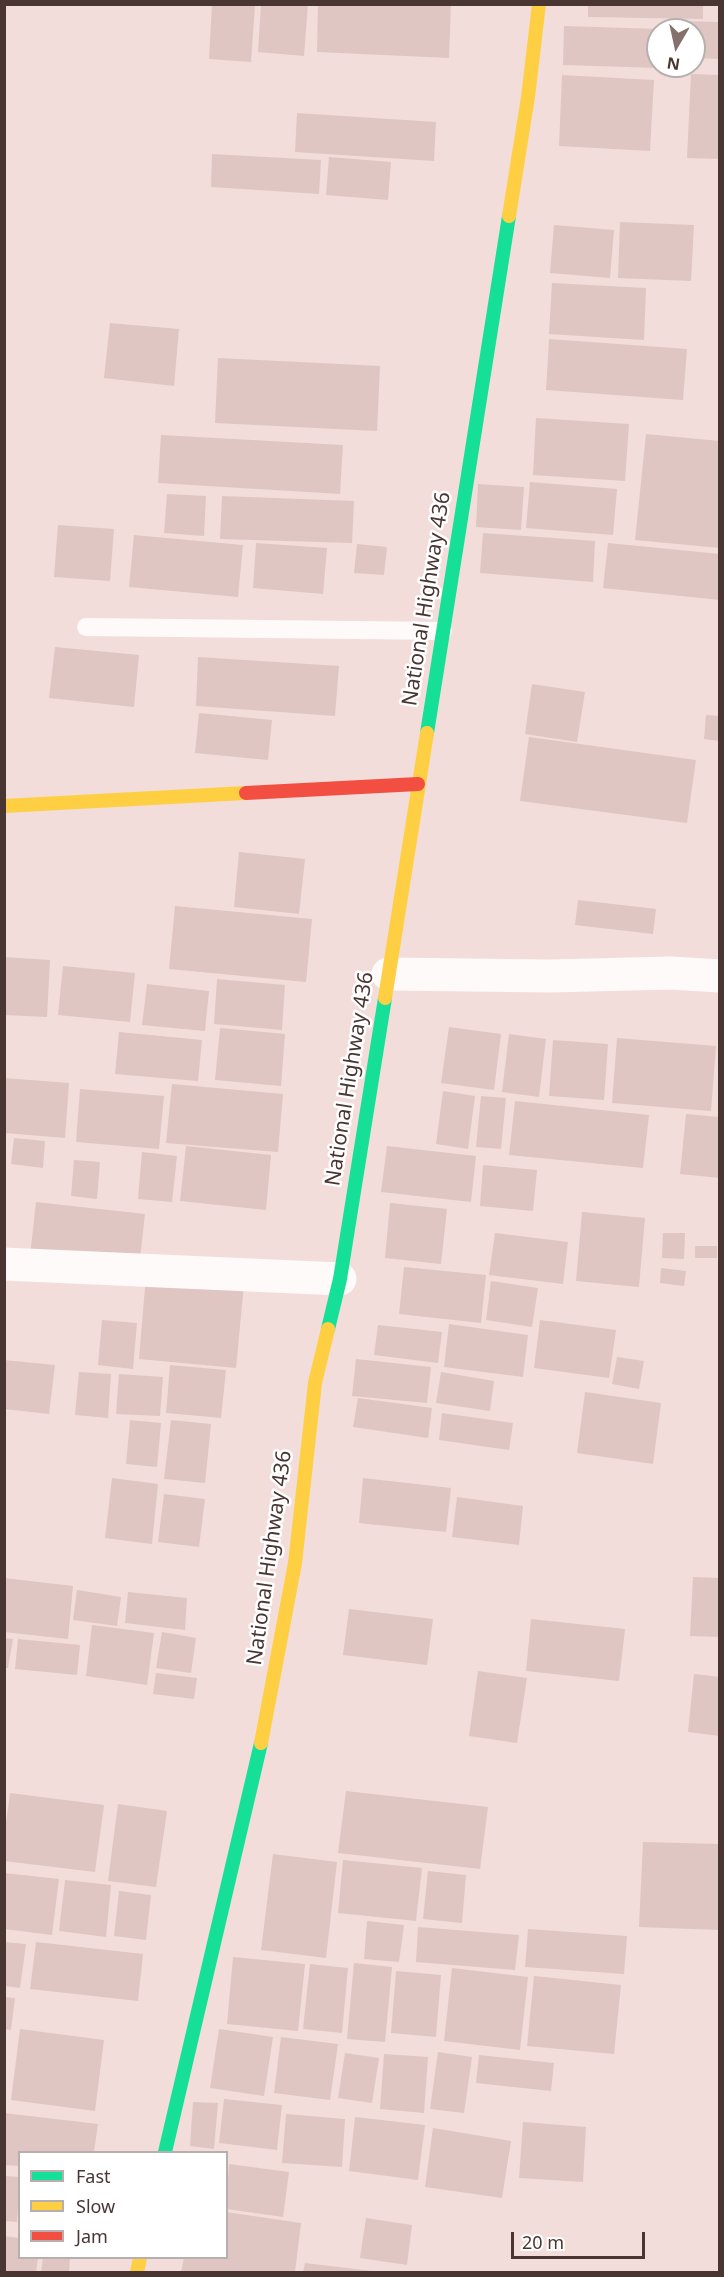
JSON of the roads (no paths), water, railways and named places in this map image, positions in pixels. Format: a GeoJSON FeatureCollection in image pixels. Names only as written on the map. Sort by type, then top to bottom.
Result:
{"type":"FeatureCollection","features":[{"type":"Feature","properties":{"kind":"main road","name":"National Highway 436"},"geometry":{"type":"LineString","coordinates":[[165,2151],[261,1746],[295,1563],[315,1383],[340,1279],[528,97],[539,4]]}},
{"type":"Feature","properties":{"kind":"main road"},"geometry":{"type":"LineString","coordinates":[[4,806],[418,784]]}},
{"type":"Feature","properties":{"kind":"street"},"geometry":{"type":"LineString","coordinates":[[388,974],[550,976],[671,973],[720,976]]}},
{"type":"Feature","properties":{"kind":"street"},"geometry":{"type":"LineString","coordinates":[[4,1264],[340,1279]]}},
{"type":"Feature","properties":{"kind":"lane"},"geometry":{"type":"LineString","coordinates":[[86,627],[443,631]]}}]}
